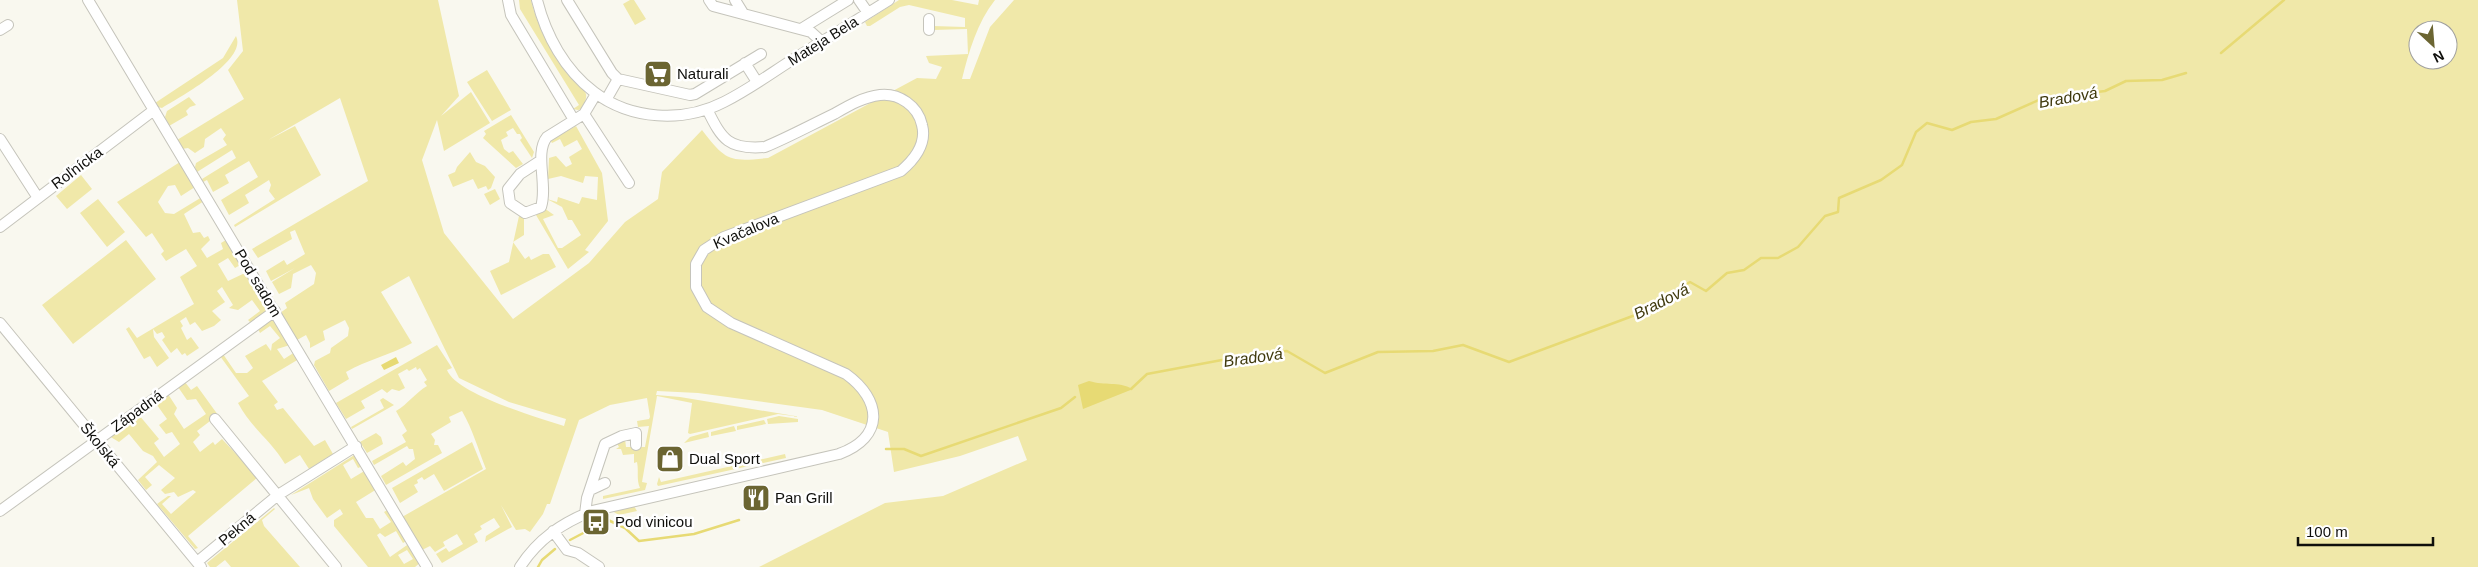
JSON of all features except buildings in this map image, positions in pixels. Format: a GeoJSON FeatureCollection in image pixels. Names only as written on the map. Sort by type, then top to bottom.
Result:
{"type":"FeatureCollection","features":[{"type":"Feature","properties":{"kind":"street","name":"Pod sadom"},"geometry":{"type":"LineString","coordinates":[[88,0],[427,567]]}},
{"type":"Feature","properties":{"kind":"street"},"geometry":{"type":"LineString","coordinates":[[508,0],[511,16],[579,117],[629,184]]}},
{"type":"Feature","properties":{"kind":"street","name":"Mateja Bela"},"geometry":{"type":"LineString","coordinates":[[537,0],[546,28],[560,56],[580,80],[606,100],[629,110],[658,115],[687,114],[708,109],[724,102],[889,0]]}},
{"type":"Feature","properties":{"kind":"street"},"geometry":{"type":"LineString","coordinates":[[567,0],[612,73],[618,79],[690,95],[700,92],[761,54]]}},
{"type":"Feature","properties":{"kind":"street"},"geometry":{"type":"LineString","coordinates":[[709,0],[713,6],[811,32],[822,42]]}},
{"type":"Feature","properties":{"kind":"street"},"geometry":{"type":"LineString","coordinates":[[735,0],[743,13]]}},
{"type":"Feature","properties":{"kind":"street"},"geometry":{"type":"LineString","coordinates":[[801,29],[848,0]]}},
{"type":"Feature","properties":{"kind":"street"},"geometry":{"type":"LineString","coordinates":[[859,0],[868,13]]}},
{"type":"Feature","properties":{"kind":"street"},"geometry":{"type":"LineString","coordinates":[[929,19],[929,30]]}},
{"type":"Feature","properties":{"kind":"street"},"geometry":{"type":"LineString","coordinates":[[745,63],[758,82]]}},
{"type":"Feature","properties":{"kind":"street"},"geometry":{"type":"LineString","coordinates":[[606,100],[618,79]]}},
{"type":"Feature","properties":{"kind":"street"},"geometry":{"type":"LineString","coordinates":[[540,161],[520,174],[508,189],[510,203],[525,214],[541,207],[544,196],[544,173],[540,161],[542,143],[547,137],[579,117],[596,94]]}},
{"type":"Feature","properties":{"kind":"street","name":"Kvačalova"},"geometry":{"type":"LineString","coordinates":[[520,567],[536,546],[553,531],[585,514],[637,499],[839,454],[859,442],[872,424],[872,402],[860,384],[846,374],[731,323],[707,307],[696,287],[696,264],[704,250],[724,237],[901,171],[913,159],[921,146],[923,133],[916,111],[904,100],[896,96],[880,95],[861,100],[765,147],[740,148],[724,139],[718,131],[708,109]]}},
{"type":"Feature","properties":{"kind":"street","name":"Roľnícka"},"geometry":{"type":"LineString","coordinates":[[0,227],[154,110]]}},
{"type":"Feature","properties":{"kind":"street"},"geometry":{"type":"LineString","coordinates":[[0,139],[38,198]]}},
{"type":"Feature","properties":{"kind":"street","name":"Západná"},"geometry":{"type":"LineString","coordinates":[[0,511],[275,311]]}},
{"type":"Feature","properties":{"kind":"street","name":"Školská"},"geometry":{"type":"LineString","coordinates":[[0,323],[199,564]]}},
{"type":"Feature","properties":{"kind":"street"},"geometry":{"type":"LineString","coordinates":[[215,419],[336,567]]}},
{"type":"Feature","properties":{"kind":"street"},"geometry":{"type":"LineString","coordinates":[[585,514],[590,490],[605,444],[622,436],[636,433],[636,445]]}},
{"type":"Feature","properties":{"kind":"street","name":"Pekná"},"geometry":{"type":"LineString","coordinates":[[199,564],[278,495],[356,446]]}},
{"type":"Feature","properties":{"kind":"street"},"geometry":{"type":"LineString","coordinates":[[590,490],[606,483]]}},
{"type":"Feature","properties":{"kind":"street"},"geometry":{"type":"LineString","coordinates":[[553,531],[567,550],[578,553],[599,567]]}},
{"type":"Feature","properties":{"kind":"shaded area"},"geometry":{"type":"Polygon","coordinates":[[[237,0],[438,0],[459,96],[441,116],[471,92],[490,123],[444,151],[437,120],[422,160],[444,233],[513,319],[589,263],[625,222],[658,199],[662,172],[702,130],[723,154],[729,157],[745,160],[768,158],[917,78],[936,79],[942,67],[929,63],[926,56],[968,54],[967,29],[933,30],[933,26],[965,27],[965,18],[909,5],[900,7],[867,26],[865,22],[899,0],[952,0],[978,5],[979,0],[995,0],[978,28],[971,48],[962,79],[970,79],[990,27],[1014,0],[2478,0],[2478,567],[759,567],[885,503],[943,496],[1027,460],[1018,436],[960,456],[894,472],[888,432],[822,410],[698,393],[657,391],[656,395],[680,397],[801,417],[778,414],[690,434],[688,433],[692,403],[657,396],[642,482],[647,483],[645,490],[603,499],[603,496],[640,488],[637,462],[634,463],[634,454],[623,455],[621,449],[616,449],[619,447],[616,442],[625,439],[626,447],[645,447],[649,426],[638,427],[637,421],[649,419],[650,417],[647,398],[610,405],[579,420],[550,504],[547,504],[543,514],[530,532],[525,529],[516,530],[501,505],[512,527],[485,542],[486,536],[500,527],[494,518],[480,526],[482,529],[474,534],[478,542],[442,563],[436,554],[446,548],[449,552],[463,544],[457,534],[443,542],[445,546],[435,552],[430,546],[422,550],[402,517],[486,469],[462,411],[449,417],[451,422],[431,434],[435,440],[434,445],[438,445],[442,453],[386,485],[381,476],[403,462],[406,466],[415,459],[413,449],[409,449],[407,446],[374,465],[372,461],[406,442],[402,435],[407,431],[396,411],[427,386],[424,382],[427,380],[420,368],[417,370],[416,367],[409,371],[407,369],[398,374],[405,388],[399,391],[392,389],[387,393],[382,389],[361,401],[365,408],[346,419],[336,403],[437,345],[452,368],[447,370],[454,379],[466,388],[499,404],[564,426],[566,419],[509,402],[459,378],[409,276],[381,292],[412,343],[346,372],[349,379],[329,391],[314,365],[315,361],[330,353],[331,348],[348,336],[349,328],[345,320],[323,331],[325,340],[310,348],[306,335],[297,340],[280,313],[287,308],[285,303],[314,284],[316,273],[311,265],[293,274],[291,288],[279,294],[272,282],[295,268],[271,281],[266,271],[284,260],[287,265],[305,254],[295,230],[290,232],[292,239],[258,258],[252,249],[368,181],[340,98],[268,140],[295,126],[321,175],[235,227],[234,225],[275,199],[269,191],[271,185],[269,180],[245,195],[249,203],[229,215],[221,200],[258,177],[249,161],[225,175],[229,183],[213,192],[207,180],[203,182],[202,179],[236,158],[232,150],[197,172],[195,167],[196,163],[227,145],[223,139],[226,135],[221,128],[205,139],[204,147],[195,153],[188,148],[182,149],[177,140],[244,99],[228,70],[243,51],[237,0]]]}},
{"type":"Feature","properties":{"kind":"shaded area"},"geometry":{"type":"Polygon","coordinates":[[[519,0],[531,0],[540,28],[554,55],[567,74],[586,94],[582,109],[573,109],[579,105],[520,9],[519,0]]]}},
{"type":"Feature","properties":{"kind":"shaded area"},"geometry":{"type":"Polygon","coordinates":[[[634,0],[646,19],[635,25],[623,4],[634,0]]]}},
{"type":"Feature","properties":{"kind":"shaded area"},"geometry":{"type":"Polygon","coordinates":[[[236,36],[237,46],[232,56],[223,66],[196,87],[162,108],[158,107],[155,103],[223,58],[236,36]]]}},
{"type":"Feature","properties":{"kind":"shaded area"},"geometry":{"type":"Polygon","coordinates":[[[487,70],[511,110],[492,121],[467,82],[487,70]]]}},
{"type":"Feature","properties":{"kind":"shaded area"},"geometry":{"type":"Polygon","coordinates":[[[189,97],[196,105],[186,111],[188,115],[169,126],[165,117],[167,111],[189,97]]]}},
{"type":"Feature","properties":{"kind":"shaded area"},"geometry":{"type":"Polygon","coordinates":[[[511,115],[534,152],[532,158],[520,140],[522,138],[520,134],[517,134],[513,128],[506,132],[508,136],[501,140],[504,149],[509,153],[513,151],[523,164],[516,168],[483,138],[486,134],[484,131],[511,115]]]}},
{"type":"Feature","properties":{"kind":"shaded area"},"geometry":{"type":"Polygon","coordinates":[[[576,126],[602,173],[608,221],[585,250],[589,252],[568,269],[536,215],[544,208],[554,215],[543,219],[558,248],[562,248],[581,235],[572,220],[568,220],[562,207],[547,199],[557,202],[558,197],[579,204],[582,197],[597,200],[598,177],[585,176],[583,183],[561,176],[548,179],[549,158],[556,156],[566,167],[572,164],[569,157],[582,149],[577,140],[564,147],[560,139],[552,143],[550,140],[576,126]]]}},
{"type":"Feature","properties":{"kind":"shaded area"},"geometry":{"type":"Polygon","coordinates":[[[470,152],[476,162],[485,166],[495,177],[491,188],[488,190],[486,186],[478,189],[473,179],[453,187],[448,175],[455,172],[470,152]]]}},
{"type":"Feature","properties":{"kind":"shaded area"},"geometry":{"type":"Polygon","coordinates":[[[180,162],[195,187],[181,196],[175,185],[168,186],[158,202],[165,213],[174,214],[202,197],[204,201],[184,214],[193,233],[200,232],[204,238],[208,236],[210,240],[201,249],[207,258],[223,249],[221,243],[226,240],[242,264],[235,268],[228,258],[218,264],[228,281],[247,272],[267,306],[266,312],[251,323],[248,320],[260,311],[252,300],[238,310],[229,308],[233,305],[222,287],[217,291],[225,302],[212,311],[221,320],[214,326],[202,331],[195,322],[190,325],[186,317],[180,321],[187,340],[191,337],[199,348],[187,356],[185,353],[182,355],[177,348],[171,353],[162,340],[165,337],[162,332],[157,334],[153,329],[154,337],[169,358],[157,367],[150,356],[144,359],[126,329],[129,327],[137,338],[194,304],[180,277],[197,266],[186,249],[166,261],[161,254],[164,251],[152,233],[146,237],[117,202],[180,162]]]}},
{"type":"Feature","properties":{"kind":"shaded area"},"geometry":{"type":"Polygon","coordinates":[[[81,175],[92,189],[67,209],[56,196],[81,175]]]}},
{"type":"Feature","properties":{"kind":"shaded area"},"geometry":{"type":"Polygon","coordinates":[[[495,189],[500,199],[490,205],[484,194],[495,189]]]}},
{"type":"Feature","properties":{"kind":"shaded area"},"geometry":{"type":"Polygon","coordinates":[[[98,199],[125,232],[107,247],[80,213],[98,199]]]}},
{"type":"Feature","properties":{"kind":"shaded area"},"geometry":{"type":"Polygon","coordinates":[[[519,216],[524,218],[524,235],[513,242],[519,216]]]}},
{"type":"Feature","properties":{"kind":"shaded area"},"geometry":{"type":"Polygon","coordinates":[[[126,240],[156,279],[73,344],[42,305],[126,240]]]}},
{"type":"Feature","properties":{"kind":"shaded area"},"geometry":{"type":"Polygon","coordinates":[[[513,242],[525,259],[529,256],[531,260],[543,254],[549,254],[556,267],[501,295],[490,271],[509,262],[513,242]]]}},
{"type":"Feature","properties":{"kind":"shaded area"},"geometry":{"type":"Polygon","coordinates":[[[270,320],[276,321],[290,345],[277,349],[284,359],[295,352],[299,359],[262,381],[278,402],[274,405],[277,410],[283,408],[314,446],[325,440],[333,454],[309,469],[300,455],[285,464],[274,448],[249,420],[238,403],[249,396],[220,356],[223,354],[236,373],[247,373],[253,368],[245,356],[266,344],[271,351],[272,344],[280,338],[270,326],[260,333],[258,329],[270,320]]]}},
{"type":"Feature","properties":{"kind":"shaded area"},"geometry":{"type":"Polygon","coordinates":[[[396,357],[399,363],[384,370],[381,365],[396,357]]]}},
{"type":"Feature","properties":{"kind":"shaded area"},"geometry":{"type":"Polygon","coordinates":[[[1089,381],[1122,385],[1133,389],[1083,409],[1078,385],[1089,381]]]}},
{"type":"Feature","properties":{"kind":"shaded area"},"geometry":{"type":"Polygon","coordinates":[[[185,382],[191,390],[197,386],[218,415],[197,431],[200,435],[193,442],[200,452],[213,442],[215,445],[222,439],[258,477],[188,536],[198,548],[195,549],[157,504],[171,496],[162,504],[171,514],[196,492],[193,490],[178,497],[174,492],[165,494],[161,490],[175,478],[159,465],[145,477],[152,485],[146,490],[138,480],[157,462],[153,456],[143,451],[129,434],[119,442],[109,436],[139,415],[159,439],[154,443],[164,457],[180,444],[172,432],[166,434],[159,425],[167,419],[157,405],[145,414],[144,411],[168,394],[177,408],[174,414],[184,429],[206,414],[196,399],[187,400],[178,387],[185,382]]]}},
{"type":"Feature","properties":{"kind":"shaded area"},"geometry":{"type":"Polygon","coordinates":[[[383,398],[394,405],[352,429],[351,427],[384,408],[380,400],[383,398]]]}},
{"type":"Feature","properties":{"kind":"shaded area"},"geometry":{"type":"Polygon","coordinates":[[[779,416],[798,419],[798,422],[768,424],[767,419],[779,416]]]}},
{"type":"Feature","properties":{"kind":"shaded area"},"geometry":{"type":"Polygon","coordinates":[[[764,420],[766,424],[737,430],[737,426],[764,420]]]}},
{"type":"Feature","properties":{"kind":"shaded area"},"geometry":{"type":"Polygon","coordinates":[[[734,426],[736,431],[711,436],[711,432],[734,426]]]}},
{"type":"Feature","properties":{"kind":"shaded area"},"geometry":{"type":"Polygon","coordinates":[[[708,432],[709,437],[684,443],[690,437],[708,432]]]}},
{"type":"Feature","properties":{"kind":"shaded area"},"geometry":{"type":"Polygon","coordinates":[[[376,433],[381,437],[383,444],[367,453],[360,442],[376,433]]]}},
{"type":"Feature","properties":{"kind":"shaded area"},"geometry":{"type":"Polygon","coordinates":[[[472,442],[483,469],[444,491],[434,474],[424,480],[422,477],[414,485],[418,492],[400,503],[392,488],[472,442]]]}},
{"type":"Feature","properties":{"kind":"shaded area"},"geometry":{"type":"Polygon","coordinates":[[[356,454],[363,466],[358,468],[353,459],[343,465],[351,479],[366,470],[377,489],[356,502],[366,518],[373,518],[380,529],[391,522],[384,512],[389,509],[408,540],[403,543],[396,531],[385,537],[380,533],[377,535],[390,557],[410,543],[421,562],[415,567],[368,567],[334,526],[334,520],[343,514],[340,509],[327,518],[313,499],[309,488],[291,495],[356,454]],[[407,550],[398,555],[404,564],[413,559],[407,550]]]}},
{"type":"Feature","properties":{"kind":"shaded area"},"geometry":{"type":"Polygon","coordinates":[[[785,454],[786,458],[658,486],[657,484],[659,477],[661,482],[785,454]]]}},
{"type":"Feature","properties":{"kind":"shaded area"},"geometry":{"type":"Polygon","coordinates":[[[634,506],[637,511],[619,515],[612,511],[634,506]]]}},
{"type":"Feature","properties":{"kind":"shaded area"},"geometry":{"type":"Polygon","coordinates":[[[274,508],[262,520],[264,526],[300,567],[231,567],[225,560],[216,567],[210,567],[207,563],[274,508]]]}},
{"type":"Feature","properties":{"kind":"waterway","name":"Bradová"},"geometry":{"type":"LineString","coordinates":[[2221,53],[2284,0]]}},
{"type":"Feature","properties":{"kind":"waterway","name":"Bradová"},"geometry":{"type":"LineString","coordinates":[[1131,389],[1147,374],[1254,354],[1287,351],[1325,373],[1378,352],[1433,351],[1463,345],[1509,362],[1638,314],[1690,282],[1706,291],[1727,273],[1744,270],[1761,258],[1778,258],[1798,247],[1825,216],[1838,212],[1839,198],[1881,180],[1902,165],[1916,132],[1927,123],[1952,130],[1971,122],[1996,119],[2041,99],[2105,91],[2126,81],[2162,80],[2186,73]]}},
{"type":"Feature","properties":{"kind":"waterway"},"geometry":{"type":"LineString","coordinates":[[886,449],[904,449],[921,456],[1061,408],[1075,397]]}},
{"type":"Feature","properties":{"kind":"waterway","name":"Bradová"},"geometry":{"type":"LineString","coordinates":[[570,540],[608,520],[625,528],[639,541],[694,534],[739,520]]}},
{"type":"Feature","properties":{"kind":"waterway","name":"Bradová"},"geometry":{"type":"LineString","coordinates":[[538,567],[542,560],[555,549]]}},
{"type":"Feature","properties":{"kind":"place","name":"Naturali"},"geometry":{"type":"Point","coordinates":[658,74]}},
{"type":"Feature","properties":{"kind":"place","name":"Dual Sport"},"geometry":{"type":"Point","coordinates":[670,459]}},
{"type":"Feature","properties":{"kind":"place","name":"Pan Grill"},"geometry":{"type":"Point","coordinates":[756,498]}},
{"type":"Feature","properties":{"kind":"place","name":"Pod vinicou"},"geometry":{"type":"Point","coordinates":[596,522]}}]}
